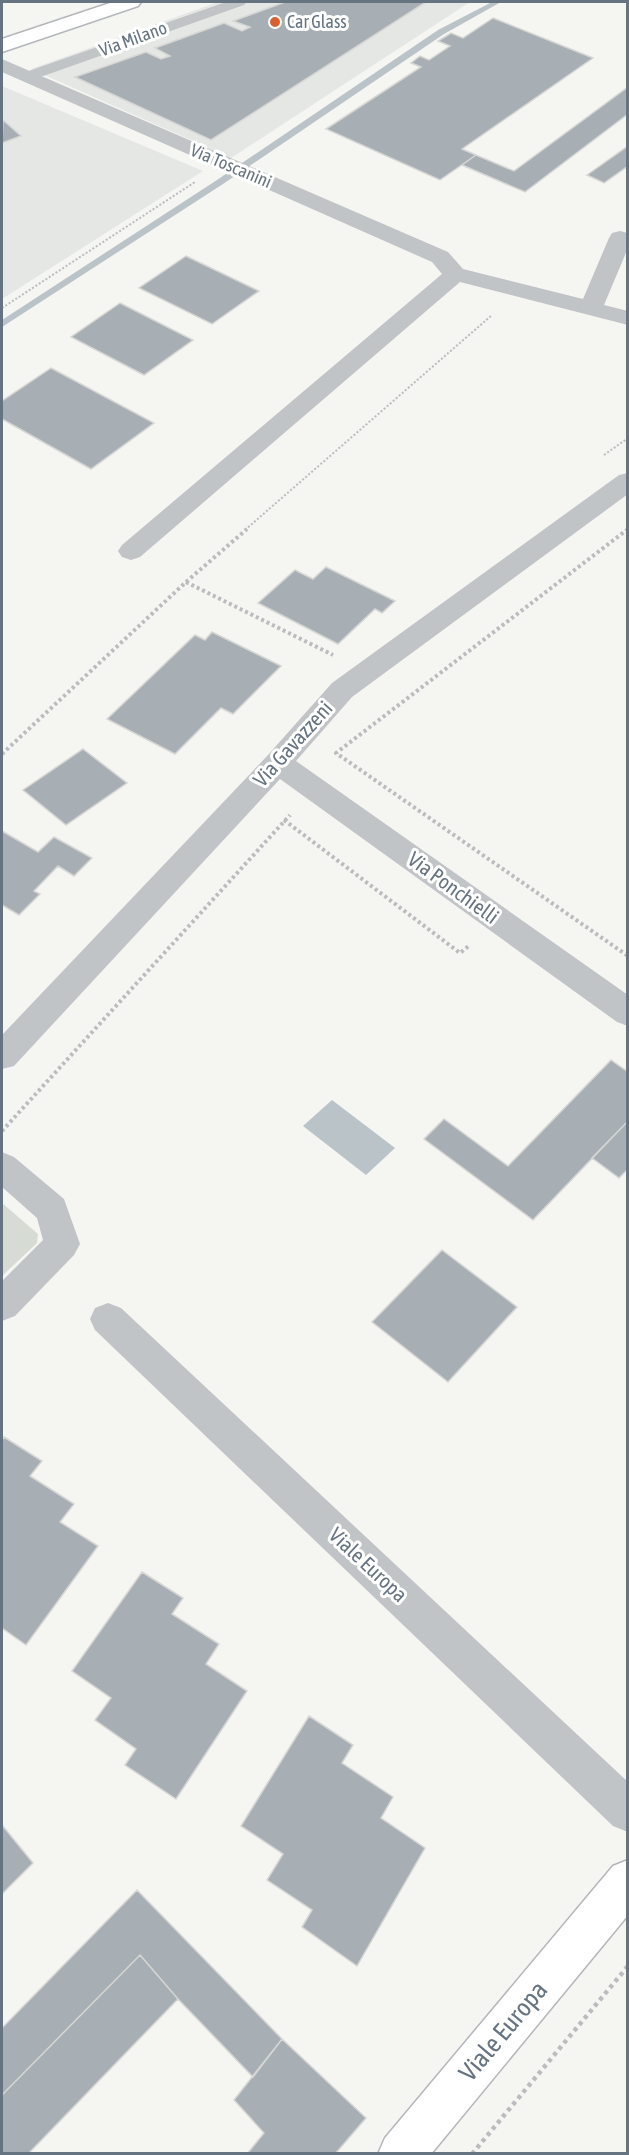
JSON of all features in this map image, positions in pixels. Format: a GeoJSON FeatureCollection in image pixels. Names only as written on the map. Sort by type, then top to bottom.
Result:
{"type":"FeatureCollection","features":[{"type":"Feature","properties":{"kind":"street","name":"Via Milano"},"geometry":{"type":"LineString","coordinates":[[2,46],[131,2]]}},
{"type":"Feature","properties":{"kind":"street","name":"Via Toscanini"},"geometry":{"type":"LineString","coordinates":[[2,65],[440,257],[455,274],[627,318]]}},
{"type":"Feature","properties":{"kind":"street"},"geometry":{"type":"LineString","coordinates":[[591,309],[620,238]]}},
{"type":"Feature","properties":{"kind":"street"},"geometry":{"type":"LineString","coordinates":[[131,552],[455,274]]}},
{"type":"Feature","properties":{"kind":"street","name":"Via Gavazzeni"},"geometry":{"type":"LineString","coordinates":[[2,1056],[278,764],[342,690],[627,480]]}},
{"type":"Feature","properties":{"kind":"street","name":"Via Ponchielli"},"geometry":{"type":"LineString","coordinates":[[278,764],[627,1014]]}},
{"type":"Feature","properties":{"kind":"street"},"geometry":{"type":"LineString","coordinates":[[2,1167],[52,1210],[62,1244],[2,1305]]}},
{"type":"Feature","properties":{"kind":"street","name":"Viale Europa"},"geometry":{"type":"LineString","coordinates":[[108,1319],[627,1811]]}},
{"type":"Feature","properties":{"kind":"street","name":"Viale Europa"},"geometry":{"type":"LineString","coordinates":[[401,2154],[627,1881]]}},
{"type":"Feature","properties":{"kind":"lane","name":"Via Milano"},"geometry":{"type":"LineString","coordinates":[[27,77],[239,2]]}},
{"type":"Feature","properties":{"kind":"path"},"geometry":{"type":"LineString","coordinates":[[2,308],[224,164]]}},
{"type":"Feature","properties":{"kind":"path"},"geometry":{"type":"LineString","coordinates":[[2,754],[186,582],[520,292]]}},
{"type":"Feature","properties":{"kind":"path"},"geometry":{"type":"LineString","coordinates":[[627,529],[336,753],[627,956]]}},
{"type":"Feature","properties":{"kind":"path"},"geometry":{"type":"LineString","coordinates":[[186,582],[365,672]]}},
{"type":"Feature","properties":{"kind":"path"},"geometry":{"type":"LineString","coordinates":[[2,1132],[284,820],[354,766]]}},
{"type":"Feature","properties":{"kind":"path"},"geometry":{"type":"LineString","coordinates":[[284,820],[460,953],[473,942]]}},
{"type":"Feature","properties":{"kind":"path"},"geometry":{"type":"LineString","coordinates":[[472,2154],[627,1966]]}},
{"type":"Feature","properties":{"kind":"shaded area"},"geometry":{"type":"Polygon","coordinates":[[[218,2],[470,2],[231,158],[31,69],[218,2]]]}},
{"type":"Feature","properties":{"kind":"shaded area"},"geometry":{"type":"Polygon","coordinates":[[[2,86],[203,171],[2,299],[2,86]]]}},
{"type":"Feature","properties":{"kind":"shaded area"},"geometry":{"type":"Polygon","coordinates":[[[332,1100],[395,1148],[366,1175],[303,1126],[332,1100]]]}},
{"type":"Feature","properties":{"kind":"shaded area"},"geometry":{"type":"Polygon","coordinates":[[[2,1203],[38,1234],[37,1243],[2,1276],[2,1203]]]}},
{"type":"Feature","properties":{"kind":"building"},"geometry":{"type":"Polygon","coordinates":[[[285,2],[426,2],[211,140],[75,77],[146,52],[161,59],[170,56],[155,48],[224,23],[242,31],[250,27],[233,21],[285,2]]]}},
{"type":"Feature","properties":{"kind":"building"},"geometry":{"type":"Polygon","coordinates":[[[493,18],[593,58],[462,149],[476,155],[440,180],[326,129],[421,67],[411,63],[420,56],[429,60],[450,46],[438,41],[451,33],[463,38],[493,18]]]}},
{"type":"Feature","properties":{"kind":"building"},"geometry":{"type":"Polygon","coordinates":[[[628,87],[628,114],[525,192],[462,165],[476,155],[514,171],[628,87]]]}},
{"type":"Feature","properties":{"kind":"building"},"geometry":{"type":"Polygon","coordinates":[[[3,120],[21,136],[2,143],[3,120]]]}},
{"type":"Feature","properties":{"kind":"building"},"geometry":{"type":"Polygon","coordinates":[[[628,146],[628,166],[604,183],[587,175],[628,146]]]}},
{"type":"Feature","properties":{"kind":"building"},"geometry":{"type":"Polygon","coordinates":[[[186,256],[259,291],[212,324],[139,288],[186,256]]]}},
{"type":"Feature","properties":{"kind":"building"},"geometry":{"type":"Polygon","coordinates":[[[120,303],[193,340],[144,375],[71,337],[120,303]]]}},
{"type":"Feature","properties":{"kind":"building"},"geometry":{"type":"Polygon","coordinates":[[[51,368],[154,423],[91,469],[2,419],[2,401],[51,368]]]}},
{"type":"Feature","properties":{"kind":"building"},"geometry":{"type":"Polygon","coordinates":[[[326,567],[395,601],[382,613],[375,609],[338,644],[258,603],[295,570],[313,579],[326,567]]]}},
{"type":"Feature","properties":{"kind":"building"},"geometry":{"type":"Polygon","coordinates":[[[212,632],[281,666],[233,714],[221,708],[175,754],[107,719],[195,635],[205,640],[212,632]]]}},
{"type":"Feature","properties":{"kind":"building"},"geometry":{"type":"Polygon","coordinates":[[[83,749],[127,783],[66,825],[23,790],[83,749]]]}},
{"type":"Feature","properties":{"kind":"building"},"geometry":{"type":"Polygon","coordinates":[[[2,831],[38,852],[54,837],[92,858],[74,876],[58,866],[34,891],[40,894],[19,915],[2,905],[2,831]]]}},
{"type":"Feature","properties":{"kind":"building"},"geometry":{"type":"Polygon","coordinates":[[[611,1060],[628,1072],[628,1121],[533,1220],[424,1139],[444,1119],[508,1166],[611,1060]]]}},
{"type":"Feature","properties":{"kind":"building"},"geometry":{"type":"Polygon","coordinates":[[[628,1121],[628,1169],[619,1178],[592,1158],[628,1121]]]}},
{"type":"Feature","properties":{"kind":"building"},"geometry":{"type":"Polygon","coordinates":[[[442,1250],[517,1307],[448,1382],[372,1322],[442,1250]]]}},
{"type":"Feature","properties":{"kind":"building"},"geometry":{"type":"Polygon","coordinates":[[[4,1437],[42,1461],[30,1476],[74,1504],[60,1522],[98,1546],[26,1645],[2,1628],[2,1440],[4,1437]]]}},
{"type":"Feature","properties":{"kind":"building"},"geometry":{"type":"Polygon","coordinates":[[[142,1572],[183,1598],[172,1614],[219,1644],[206,1664],[247,1691],[176,1799],[125,1765],[136,1749],[95,1720],[111,1698],[72,1671],[142,1572]]]}},
{"type":"Feature","properties":{"kind":"building"},"geometry":{"type":"Polygon","coordinates":[[[309,1716],[353,1745],[342,1763],[393,1797],[381,1818],[425,1848],[357,1966],[302,1927],[312,1910],[267,1880],[283,1854],[241,1826],[309,1716]]]}},
{"type":"Feature","properties":{"kind":"building"},"geometry":{"type":"Polygon","coordinates":[[[2,1825],[33,1863],[2,1894],[2,1825]]]}},
{"type":"Feature","properties":{"kind":"building"},"geometry":{"type":"Polygon","coordinates":[[[137,1890],[282,2039],[253,2077],[178,1999],[140,1955],[2,2095],[2,2028],[137,1890]]]}},
{"type":"Feature","properties":{"kind":"building"},"geometry":{"type":"Polygon","coordinates":[[[140,1955],[178,1999],[28,2154],[2,2154],[2,2095],[140,1955]]]}},
{"type":"Feature","properties":{"kind":"building"},"geometry":{"type":"Polygon","coordinates":[[[282,2039],[366,2118],[335,2154],[247,2154],[264,2133],[234,2100],[282,2039]]]}},
{"type":"Feature","properties":{"kind":"waterway"},"geometry":{"type":"LineString","coordinates":[[2,324],[220,182],[441,32],[497,2]]}},
{"type":"Feature","properties":{"kind":"place","name":"Car Glass"},"geometry":{"type":"Point","coordinates":[275,22]}}]}
